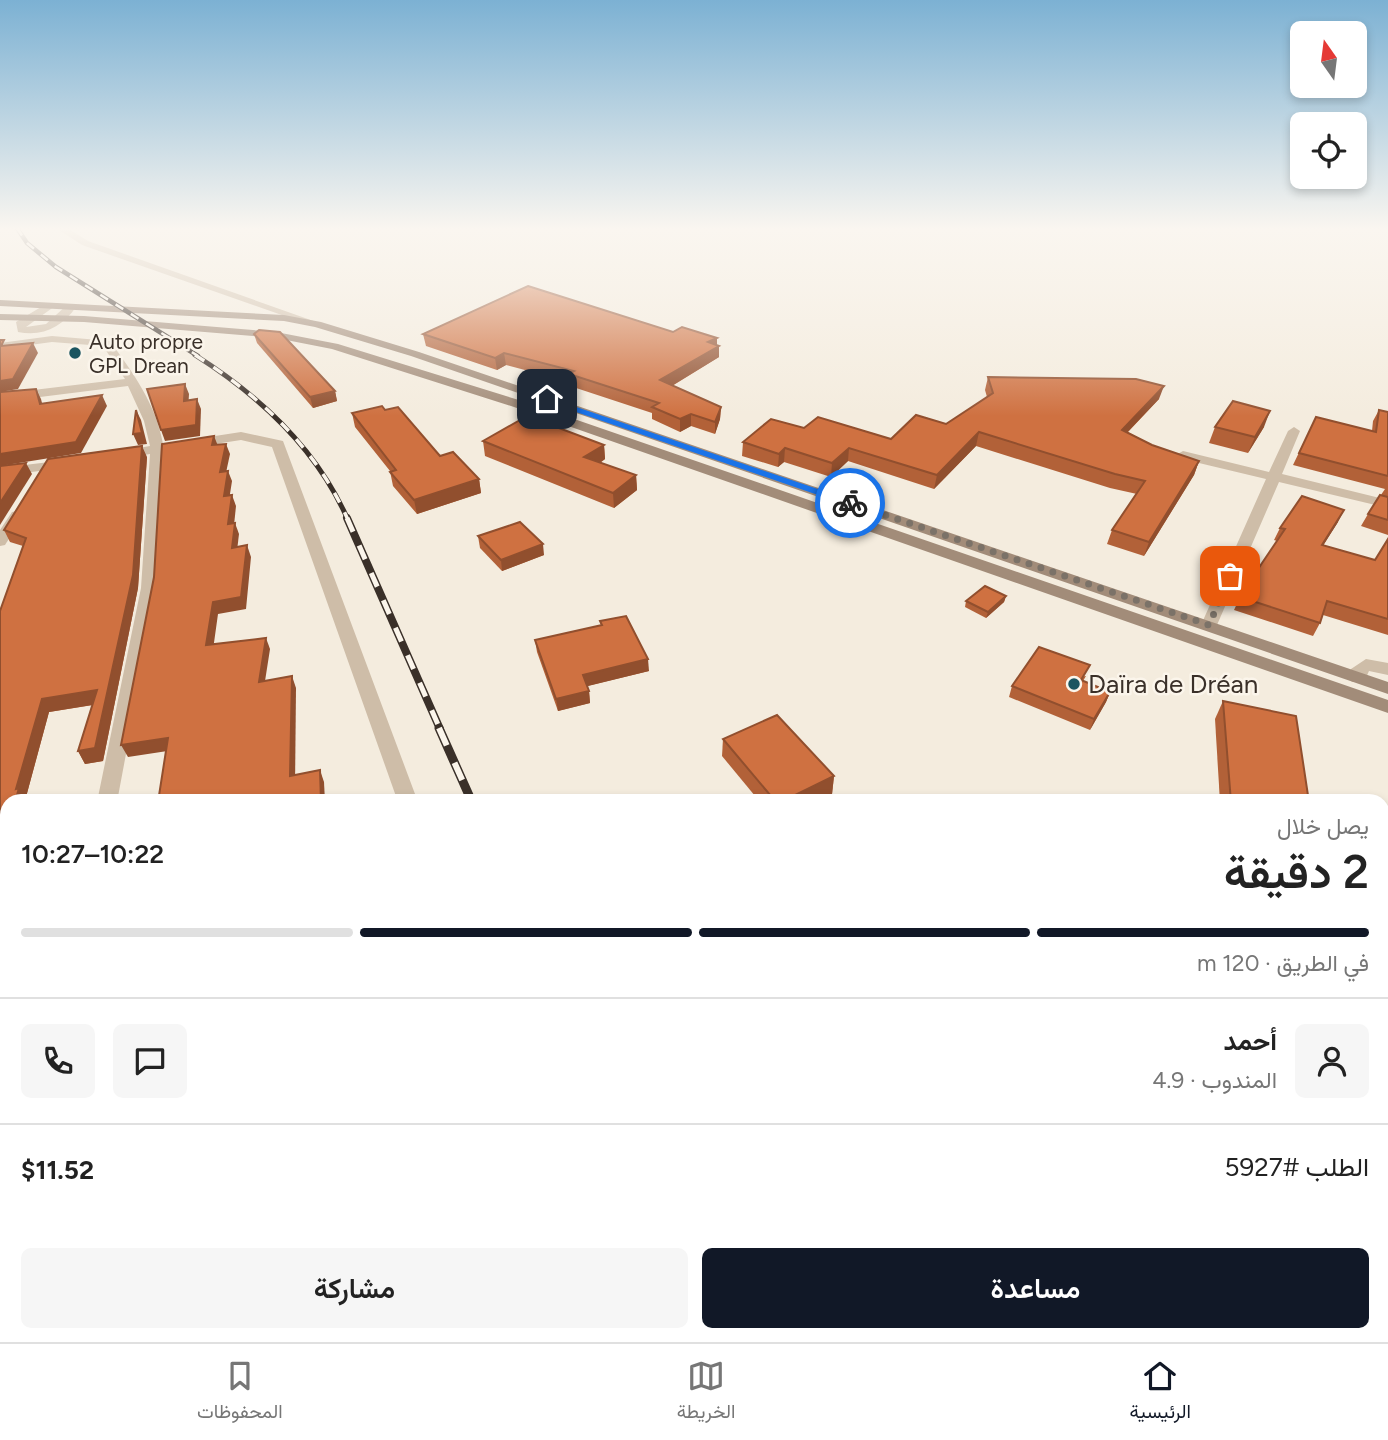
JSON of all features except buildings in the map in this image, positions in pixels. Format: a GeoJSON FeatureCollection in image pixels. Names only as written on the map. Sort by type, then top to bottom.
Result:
{"type":"FeatureCollection","features":[{"type":"Feature","properties":{"kind":"main road"},"geometry":{"type":"LineString","coordinates":[[0,303],[50,306],[67,313],[276,335],[334,346],[518,404],[1388,706]]}},
{"type":"Feature","properties":{"kind":"main road"},"geometry":{"type":"LineString","coordinates":[[0,317],[29,330],[67,313],[284,318],[317,324],[415,354],[1388,688]]}},
{"type":"Feature","properties":{"kind":"street"},"geometry":{"type":"LineString","coordinates":[[221,291],[317,324]]}},
{"type":"Feature","properties":{"kind":"street"},"geometry":{"type":"LineString","coordinates":[[0,346],[29,330],[50,306]]}},
{"type":"Feature","properties":{"kind":"street"},"geometry":{"type":"LineString","coordinates":[[29,330],[52,339],[106,343],[143,400],[155,432],[157,450],[149,588],[109,794]]}},
{"type":"Feature","properties":{"kind":"street"},"geometry":{"type":"LineString","coordinates":[[0,398],[132,382]]}},
{"type":"Feature","properties":{"kind":"street"},"geometry":{"type":"LineString","coordinates":[[1209,625],[1294,431]]}},
{"type":"Feature","properties":{"kind":"street"},"geometry":{"type":"LineString","coordinates":[[0,472],[43,472],[95,459],[241,436],[278,444],[405,794]]}},
{"type":"Feature","properties":{"kind":"street"},"geometry":{"type":"LineString","coordinates":[[1183,455],[1388,504]]}},
{"type":"Feature","properties":{"kind":"street"},"geometry":{"type":"LineString","coordinates":[[0,542],[26,499]]}},
{"type":"Feature","properties":{"kind":"street"},"geometry":{"type":"LineString","coordinates":[[1358,678],[1360,669],[1366,665],[1388,669]]}},
{"type":"Feature","properties":{"kind":"railway"},"geometry":{"type":"LineString","coordinates":[[94,291],[198,356]]}},
{"type":"Feature","properties":{"kind":"railway"},"geometry":{"type":"LineString","coordinates":[[195,355],[242,388],[284,426],[320,470],[347,518]]}},
{"type":"Feature","properties":{"kind":"railway"},"geometry":{"type":"LineString","coordinates":[[347,518],[440,729]]}},
{"type":"Feature","properties":{"kind":"railway"},"geometry":{"type":"LineString","coordinates":[[439,728],[468,794]]}},
{"type":"Feature","properties":{"kind":"way so far"},"geometry":{"type":"LineString","coordinates":[[850,503],[1209,625],[1230,576]]}},
{"type":"Feature","properties":{"kind":"place","name":"Auto propre GPL Drean"},"geometry":{"type":"Point","coordinates":[75,353]}},
{"type":"Feature","properties":{"kind":"place","name":"Daïra de Dréan"},"geometry":{"type":"Point","coordinates":[1074,684]}},
{"type":"Feature","properties":{"kind":"route"},"geometry":{"type":"LineString","coordinates":[[547,399],[850,503]]}}]}
